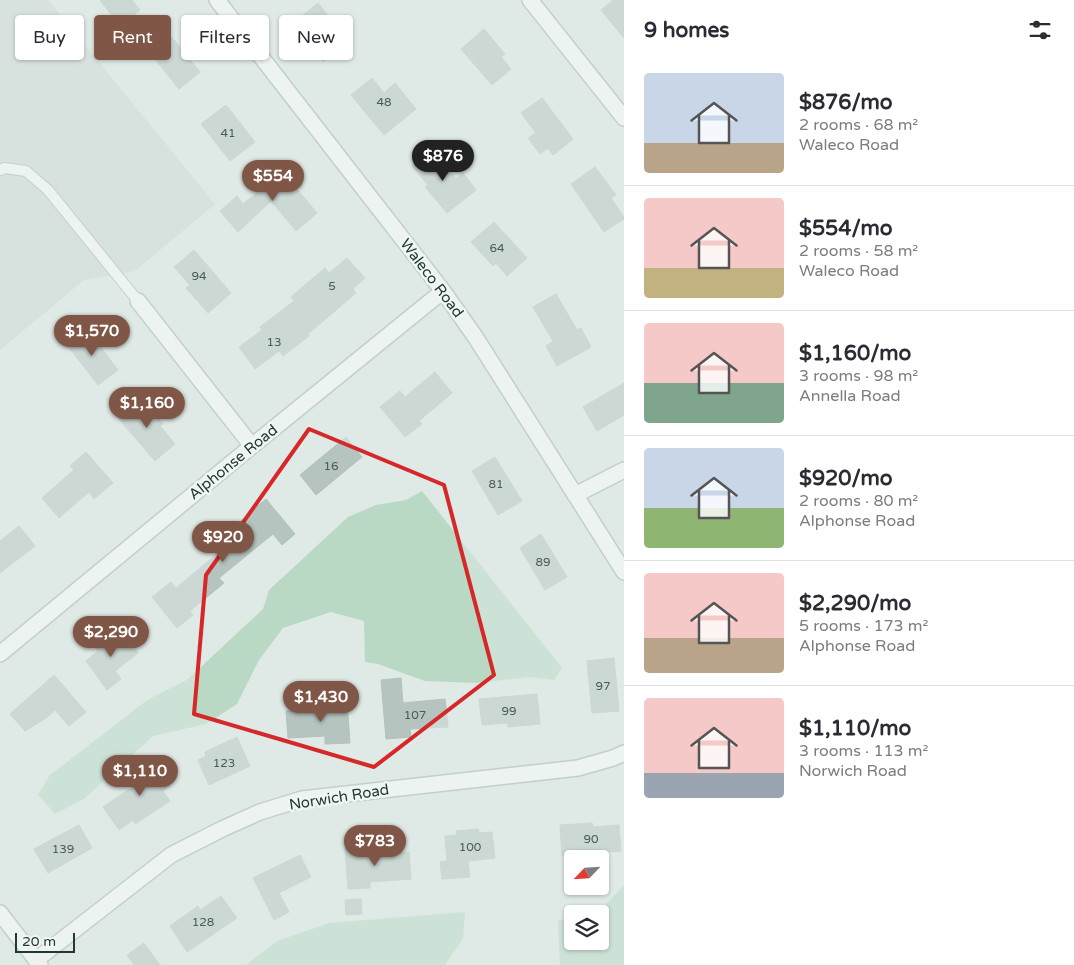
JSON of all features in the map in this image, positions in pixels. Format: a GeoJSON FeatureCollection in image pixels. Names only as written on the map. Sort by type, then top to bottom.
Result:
{"type":"FeatureCollection","features":[{"type":"Feature","properties":{"kind":"street","name":"Waleco Road"},"geometry":{"type":"LineString","coordinates":[[217,0],[443,291],[476,338],[624,572]]}},
{"type":"Feature","properties":{"kind":"street"},"geometry":{"type":"LineString","coordinates":[[530,0],[624,118]]}},
{"type":"Feature","properties":{"kind":"street","name":"Alphonse Road"},"geometry":{"type":"LineString","coordinates":[[0,654],[443,291]]}},
{"type":"Feature","properties":{"kind":"street"},"geometry":{"type":"LineString","coordinates":[[138,301],[252,446]]}},
{"type":"Feature","properties":{"kind":"street"},"geometry":{"type":"LineString","coordinates":[[575,495],[624,470]]}},
{"type":"Feature","properties":{"kind":"street","name":"Norwich Road"},"geometry":{"type":"LineString","coordinates":[[38,962],[171,855],[260,812],[302,799],[578,768],[624,753]]}},
{"type":"Feature","properties":{"kind":"street"},"geometry":{"type":"LineString","coordinates":[[0,913],[38,962]]}},
{"type":"Feature","properties":{"kind":"lane"},"geometry":{"type":"LineString","coordinates":[[0,170],[5,168],[26,171],[48,190],[138,301]]}},
{"type":"Feature","properties":{"kind":"highlighted area"},"geometry":{"type":"Polygon","coordinates":[[[309,429],[444,485],[494,675],[374,767],[194,714],[206,575],[309,429]]]}},
{"type":"Feature","properties":{"kind":"shaded area"},"geometry":{"type":"Polygon","coordinates":[[[0,0],[48,0],[60,15],[15,15],[15,60],[84,60],[84,44],[94,56],[94,60],[97,60],[215,204],[135,271],[84,280],[0,350],[0,0]]]}},
{"type":"Feature","properties":{"kind":"green space"},"geometry":{"type":"Polygon","coordinates":[[[422,491],[562,668],[554,680],[529,677],[477,683],[425,681],[378,664],[365,662],[364,621],[331,612],[283,628],[259,660],[237,704],[206,724],[153,736],[84,799],[55,814],[38,795],[50,775],[147,700],[187,680],[263,609],[269,590],[348,517],[376,505],[406,500],[422,491]]]}},
{"type":"Feature","properties":{"kind":"green space"},"geometry":{"type":"Polygon","coordinates":[[[624,885],[624,965],[560,965],[558,921],[564,919],[564,950],[609,950],[609,905],[603,905],[624,885]]]}},
{"type":"Feature","properties":{"kind":"green space"},"geometry":{"type":"Polygon","coordinates":[[[465,912],[463,939],[445,965],[246,965],[277,941],[329,923],[465,912]]]}},
{"type":"Feature","properties":{"kind":"building"},"geometry":{"type":"Polygon","coordinates":[[[100,0],[132,0],[140,10],[134,15],[112,15],[100,0]]]}},
{"type":"Feature","properties":{"kind":"building"},"geometry":{"type":"Polygon","coordinates":[[[613,0],[624,0],[624,38],[601,10],[613,0]]]}},
{"type":"Feature","properties":{"kind":"building"},"geometry":{"type":"Polygon","coordinates":[[[318,3],[328,15],[303,15],[318,3]]]}},
{"type":"Feature","properties":{"kind":"building"},"geometry":{"type":"Polygon","coordinates":[[[484,29],[505,54],[501,57],[511,69],[492,85],[461,49],[484,29]]]}},
{"type":"Feature","properties":{"kind":"building"},"geometry":{"type":"Polygon","coordinates":[[[171,36],[181,49],[181,60],[190,60],[200,72],[179,89],[155,60],[171,60],[171,36]]]}},
{"type":"Feature","properties":{"kind":"building"},"geometry":{"type":"Polygon","coordinates":[[[372,78],[384,93],[395,83],[416,109],[384,135],[351,95],[372,78]]]}},
{"type":"Feature","properties":{"kind":"building"},"geometry":{"type":"Polygon","coordinates":[[[542,98],[573,139],[553,155],[548,148],[540,154],[528,138],[536,133],[521,113],[542,98]]]}},
{"type":"Feature","properties":{"kind":"building"},"geometry":{"type":"Polygon","coordinates":[[[226,105],[255,142],[230,161],[201,124],[226,105]]]}},
{"type":"Feature","properties":{"kind":"building"},"geometry":{"type":"Polygon","coordinates":[[[432,149],[456,179],[463,173],[476,190],[447,213],[425,187],[428,185],[412,166],[432,149]]]}},
{"type":"Feature","properties":{"kind":"building"},"geometry":{"type":"Polygon","coordinates":[[[295,162],[304,171],[291,182],[317,213],[296,231],[271,201],[238,232],[220,211],[237,196],[243,204],[295,162]]]}},
{"type":"Feature","properties":{"kind":"building"},"geometry":{"type":"Polygon","coordinates":[[[595,167],[616,195],[611,198],[624,217],[624,219],[604,232],[571,184],[595,167]]]}},
{"type":"Feature","properties":{"kind":"building"},"geometry":{"type":"Polygon","coordinates":[[[494,222],[527,258],[507,276],[496,263],[493,266],[471,242],[494,222]]]}},
{"type":"Feature","properties":{"kind":"building"},"geometry":{"type":"Polygon","coordinates":[[[194,250],[231,293],[208,313],[186,288],[190,285],[174,267],[194,250]]]}},
{"type":"Feature","properties":{"kind":"building"},"geometry":{"type":"Polygon","coordinates":[[[347,258],[365,278],[353,289],[356,293],[308,334],[309,336],[283,356],[279,351],[255,369],[239,347],[262,330],[260,327],[294,301],[291,297],[325,268],[329,273],[347,258]]]}},
{"type":"Feature","properties":{"kind":"building"},"geometry":{"type":"Polygon","coordinates":[[[556,294],[577,330],[581,328],[591,347],[557,366],[546,346],[553,341],[533,307],[556,294]]]}},
{"type":"Feature","properties":{"kind":"building"},"geometry":{"type":"Polygon","coordinates":[[[87,329],[118,370],[98,385],[67,345],[87,329]]]}},
{"type":"Feature","properties":{"kind":"building"},"geometry":{"type":"Polygon","coordinates":[[[435,372],[452,393],[419,421],[422,424],[405,437],[380,407],[400,391],[405,397],[435,372]]]}},
{"type":"Feature","properties":{"kind":"building"},"geometry":{"type":"Polygon","coordinates":[[[624,383],[624,415],[597,431],[583,407],[624,383]]]}},
{"type":"Feature","properties":{"kind":"building"},"geometry":{"type":"Polygon","coordinates":[[[141,398],[163,424],[160,426],[175,444],[155,461],[118,418],[141,398]]]}},
{"type":"Feature","properties":{"kind":"building"},"geometry":{"type":"Polygon","coordinates":[[[346,437],[362,457],[316,495],[300,475],[346,437]]]}},
{"type":"Feature","properties":{"kind":"building"},"geometry":{"type":"Polygon","coordinates":[[[86,452],[113,483],[94,499],[89,492],[59,518],[42,498],[74,470],[70,466],[86,452]]]}},
{"type":"Feature","properties":{"kind":"building"},"geometry":{"type":"Polygon","coordinates":[[[495,457],[522,501],[498,515],[472,471],[495,457]]]}},
{"type":"Feature","properties":{"kind":"building"},"geometry":{"type":"Polygon","coordinates":[[[266,499],[295,534],[282,545],[273,534],[219,578],[224,583],[190,611],[193,615],[177,628],[152,597],[171,582],[176,588],[229,544],[224,539],[243,524],[240,521],[266,499]]]}},
{"type":"Feature","properties":{"kind":"building"},"geometry":{"type":"Polygon","coordinates":[[[19,526],[35,546],[0,573],[0,541],[19,526]]]}},
{"type":"Feature","properties":{"kind":"building"},"geometry":{"type":"Polygon","coordinates":[[[541,534],[567,577],[545,590],[520,548],[541,534]]]}},
{"type":"Feature","properties":{"kind":"building"},"geometry":{"type":"Polygon","coordinates":[[[119,629],[138,653],[115,671],[121,679],[107,690],[86,661],[98,651],[95,648],[119,629]]]}},
{"type":"Feature","properties":{"kind":"building"},"geometry":{"type":"Polygon","coordinates":[[[614,658],[619,711],[592,713],[587,661],[614,658]]]}},
{"type":"Feature","properties":{"kind":"building"},"geometry":{"type":"Polygon","coordinates":[[[54,675],[86,712],[69,726],[55,710],[25,731],[10,714],[54,675]]]}},
{"type":"Feature","properties":{"kind":"building"},"geometry":{"type":"Polygon","coordinates":[[[401,678],[403,703],[445,699],[448,727],[410,729],[411,737],[386,739],[381,680],[401,678]]]}},
{"type":"Feature","properties":{"kind":"building"},"geometry":{"type":"Polygon","coordinates":[[[537,694],[540,724],[508,727],[507,723],[482,725],[479,699],[537,694]]]}},
{"type":"Feature","properties":{"kind":"building"},"geometry":{"type":"Polygon","coordinates":[[[347,701],[350,743],[325,744],[325,736],[288,738],[286,711],[327,708],[326,702],[347,701]]]}},
{"type":"Feature","properties":{"kind":"building"},"geometry":{"type":"Polygon","coordinates":[[[237,737],[250,766],[209,785],[198,760],[206,756],[205,752],[237,737]]]}},
{"type":"Feature","properties":{"kind":"building"},"geometry":{"type":"Polygon","coordinates":[[[153,760],[170,786],[163,791],[170,801],[135,824],[133,820],[119,830],[103,807],[137,784],[130,774],[153,760]]]}},
{"type":"Feature","properties":{"kind":"building"},"geometry":{"type":"Polygon","coordinates":[[[592,823],[593,827],[619,825],[621,851],[564,850],[564,856],[562,856],[560,825],[592,823]]]}},
{"type":"Feature","properties":{"kind":"building"},"geometry":{"type":"Polygon","coordinates":[[[79,825],[92,848],[48,873],[34,849],[79,825]]]}},
{"type":"Feature","properties":{"kind":"building"},"geometry":{"type":"Polygon","coordinates":[[[478,829],[479,833],[492,832],[495,858],[468,861],[470,877],[442,879],[440,862],[447,861],[445,836],[457,835],[456,831],[478,829]]]}},
{"type":"Feature","properties":{"kind":"building"},"geometry":{"type":"Polygon","coordinates":[[[370,846],[371,855],[409,852],[411,879],[370,882],[370,888],[348,889],[345,848],[370,846]]]}},
{"type":"Feature","properties":{"kind":"building"},"geometry":{"type":"Polygon","coordinates":[[[300,855],[311,877],[279,893],[289,912],[274,920],[253,878],[300,855]]]}},
{"type":"Feature","properties":{"kind":"building"},"geometry":{"type":"Polygon","coordinates":[[[221,896],[237,918],[187,952],[170,926],[198,906],[200,910],[221,896]]]}},
{"type":"Feature","properties":{"kind":"building"},"geometry":{"type":"Polygon","coordinates":[[[361,899],[362,914],[346,915],[345,900],[361,899]]]}},
{"type":"Feature","properties":{"kind":"building"},"geometry":{"type":"Polygon","coordinates":[[[144,943],[160,965],[134,965],[127,955],[144,943]]]}}]}
